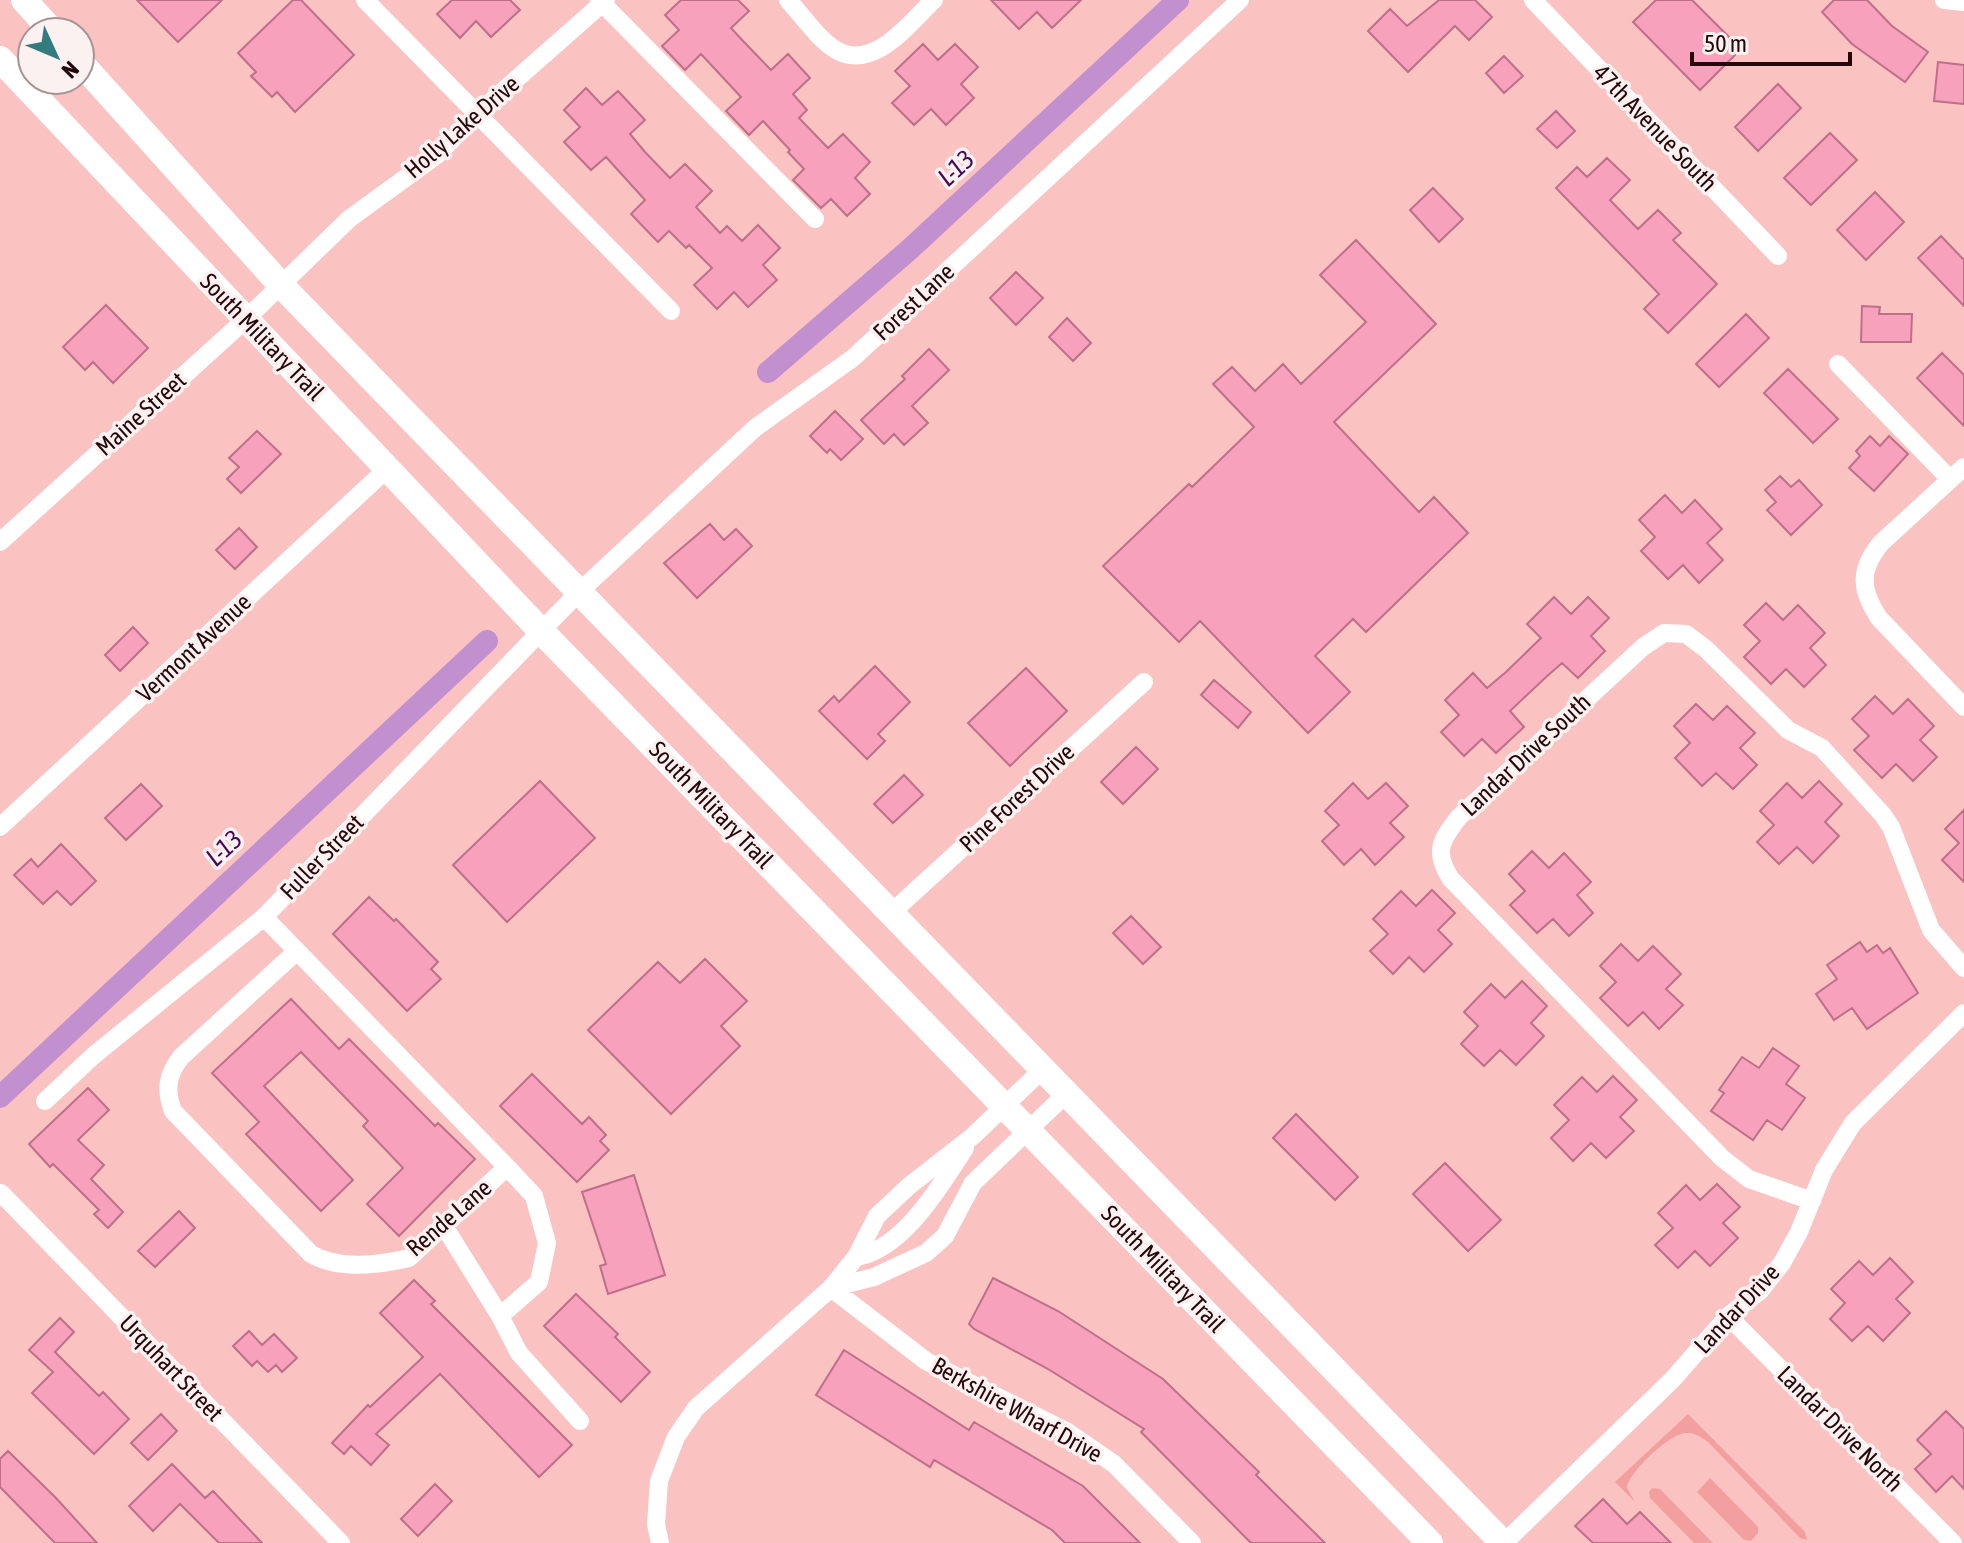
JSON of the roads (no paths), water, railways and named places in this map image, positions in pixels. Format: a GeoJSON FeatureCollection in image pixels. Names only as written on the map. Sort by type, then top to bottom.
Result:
{"type":"FeatureCollection","features":[{"type":"Feature","properties":{"kind":"main road"},"geometry":{"type":"LineString","coordinates":[[24,0],[38,16]]}},
{"type":"Feature","properties":{"kind":"main road","name":"South Military Trail"},"geometry":{"type":"LineString","coordinates":[[0,59],[541,631],[1430,1543]]}},
{"type":"Feature","properties":{"kind":"main road","name":"South Military Trail"},"geometry":{"type":"LineString","coordinates":[[96,80],[280,284],[1504,1543]]}},
{"type":"Feature","properties":{"kind":"street"},"geometry":{"type":"LineString","coordinates":[[365,0],[671,311]]}},
{"type":"Feature","properties":{"kind":"street"},"geometry":{"type":"LineString","coordinates":[[788,0],[837,50],[851,55],[865,55],[879,50],[934,0]]}},
{"type":"Feature","properties":{"kind":"street","name":"Forest Lane"},"geometry":{"type":"LineString","coordinates":[[579,592],[755,428],[853,358],[1240,0]]}},
{"type":"Feature","properties":{"kind":"street","name":"47th Avenue South"},"geometry":{"type":"LineString","coordinates":[[1533,0],[1778,256]]}},
{"type":"Feature","properties":{"kind":"street"},"geometry":{"type":"LineString","coordinates":[[1944,0],[1964,2]]}},
{"type":"Feature","properties":{"kind":"street"},"geometry":{"type":"LineString","coordinates":[[603,1],[815,219]]}},
{"type":"Feature","properties":{"kind":"street","name":"Holly Lake Drive"},"geometry":{"type":"LineString","coordinates":[[280,284],[349,219],[437,155],[477,114],[603,1]]}},
{"type":"Feature","properties":{"kind":"street","name":"Maine Street"},"geometry":{"type":"LineString","coordinates":[[0,542],[245,320],[280,284]]}},
{"type":"Feature","properties":{"kind":"street"},"geometry":{"type":"LineString","coordinates":[[1838,364],[1957,473],[1871,555],[1865,570],[1864,586],[1868,602],[1879,618],[1964,707]]}},
{"type":"Feature","properties":{"kind":"street","name":"Vermont Avenue"},"geometry":{"type":"LineString","coordinates":[[0,827],[388,468]]}},
{"type":"Feature","properties":{"kind":"street","name":"Fuller Street"},"geometry":{"type":"LineString","coordinates":[[45,1101],[93,1056],[264,917],[579,592]]}},
{"type":"Feature","properties":{"kind":"street","name":"Landar Drive South"},"geometry":{"type":"LineString","coordinates":[[1812,1201],[1749,1179],[1722,1158],[1451,879],[1443,867],[1440,851],[1443,836],[1459,817],[1643,647],[1664,633],[1686,634],[1706,649],[1788,730],[1822,748],[1873,803],[1891,827],[1931,930],[1964,968]]}},
{"type":"Feature","properties":{"kind":"street","name":"Pine Forest Drive"},"geometry":{"type":"LineString","coordinates":[[890,914],[1144,682]]}},
{"type":"Feature","properties":{"kind":"street","name":"Rende Lane"},"geometry":{"type":"LineString","coordinates":[[264,917],[507,1167],[409,1258],[339,1264],[324,1262],[300,1244],[173,1111],[168,1097],[168,1083],[172,1069],[181,1057],[297,951]]}},
{"type":"Feature","properties":{"kind":"street","name":"Landar Drive"},"geometry":{"type":"LineString","coordinates":[[1504,1543],[1673,1379],[1728,1316],[1760,1291],[1782,1263],[1799,1232],[1824,1170],[1853,1123],[1964,1013]]}},
{"type":"Feature","properties":{"kind":"street"},"geometry":{"type":"LineString","coordinates":[[660,1543],[656,1524],[659,1481],[676,1437],[696,1408],[831,1288],[856,1257],[877,1216],[909,1186],[973,1136],[1042,1070]]}},
{"type":"Feature","properties":{"kind":"street"},"geometry":{"type":"LineString","coordinates":[[831,1288],[874,1277],[926,1253],[945,1236],[973,1183],[1066,1094]]}},
{"type":"Feature","properties":{"kind":"street"},"geometry":{"type":"LineString","coordinates":[[856,1257],[872,1254],[906,1227],[933,1196],[973,1136]]}},
{"type":"Feature","properties":{"kind":"street"},"geometry":{"type":"LineString","coordinates":[[500,1316],[539,1282],[547,1243],[534,1196],[507,1167]]}},
{"type":"Feature","properties":{"kind":"street","name":"Urquhart Street"},"geometry":{"type":"LineString","coordinates":[[1,1193],[341,1543]]}},
{"type":"Feature","properties":{"kind":"street"},"geometry":{"type":"LineString","coordinates":[[444,1226],[500,1316],[519,1353],[580,1421]]}},
{"type":"Feature","properties":{"kind":"street"},"geometry":{"type":"LineString","coordinates":[[888,1241],[896,1267]]}},
{"type":"Feature","properties":{"kind":"street","name":"Berkshire Wharf Drive"},"geometry":{"type":"LineString","coordinates":[[831,1288],[926,1361],[1066,1431],[1114,1464],[1192,1543]]}},
{"type":"Feature","properties":{"kind":"street","name":"Landar Drive North"},"geometry":{"type":"LineString","coordinates":[[1728,1316],[1953,1543]]}},
{"type":"Feature","properties":{"kind":"waterway","name":"L-13"},"geometry":{"type":"LineString","coordinates":[[768,372],[909,250],[1178,0]]}},
{"type":"Feature","properties":{"kind":"waterway","name":"L-13"},"geometry":{"type":"LineString","coordinates":[[0,1097],[487,641]]}}]}
